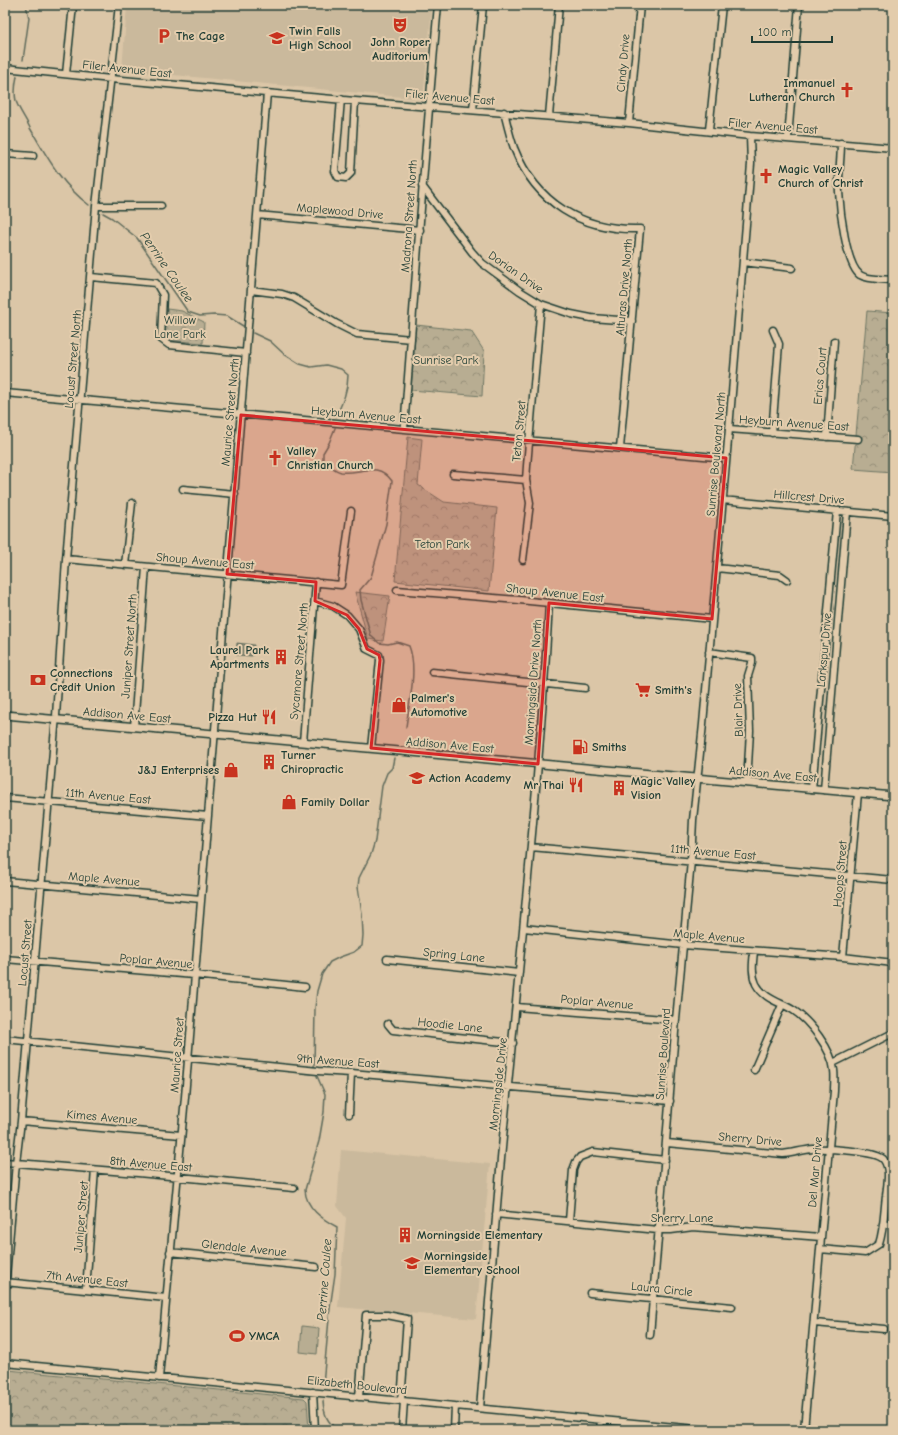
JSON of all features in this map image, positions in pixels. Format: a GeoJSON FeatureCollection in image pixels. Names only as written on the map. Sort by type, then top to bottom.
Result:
{"type":"FeatureCollection","features":[{"type":"Feature","properties":{"kind":"main road","name":"Addison Ave East"},"geometry":{"type":"LineString","coordinates":[[5,715],[55,718],[134,727],[697,776],[747,783],[893,796]]}},
{"type":"Feature","properties":{"kind":"street"},"geometry":{"type":"LineString","coordinates":[[66,74],[73,5]]}},
{"type":"Feature","properties":{"kind":"street","name":"Locust Street North"},"geometry":{"type":"LineString","coordinates":[[55,718],[66,559],[96,206],[119,5]]}},
{"type":"Feature","properties":{"kind":"street","name":"Madrona Street North"},"geometry":{"type":"LineString","coordinates":[[404,429],[420,230],[428,106],[438,5]]}},
{"type":"Feature","properties":{"kind":"street"},"geometry":{"type":"LineString","coordinates":[[473,110],[483,5]]}},
{"type":"Feature","properties":{"kind":"street"},"geometry":{"type":"LineString","coordinates":[[549,116],[559,5]]}},
{"type":"Feature","properties":{"kind":"street","name":"Cindy Drive"},"geometry":{"type":"LineString","coordinates":[[629,123],[640,5]]}},
{"type":"Feature","properties":{"kind":"street"},"geometry":{"type":"LineString","coordinates":[[709,130],[722,5]]}},
{"type":"Feature","properties":{"kind":"street"},"geometry":{"type":"LineString","coordinates":[[788,138],[799,5]]}},
{"type":"Feature","properties":{"kind":"street","name":"Filer Avenue East"},"geometry":{"type":"LineString","coordinates":[[5,68],[110,79],[709,130],[750,136],[893,148]]}},
{"type":"Feature","properties":{"kind":"street","name":"Maurice Street North"},"geometry":{"type":"LineString","coordinates":[[215,734],[267,93]]}},
{"type":"Feature","properties":{"kind":"street"},"geometry":{"type":"LineString","coordinates":[[341,99],[335,171],[338,177],[346,178],[350,173],[355,101]]}},
{"type":"Feature","properties":{"kind":"street","name":"Alturas Drive North"},"geometry":{"type":"LineString","coordinates":[[504,112],[514,148],[523,166],[539,190],[552,201],[582,220],[596,225],[615,228],[640,229],[620,448]]}},
{"type":"Feature","properties":{"kind":"street","name":"Sunrise Boulevard North"},"geometry":{"type":"LineString","coordinates":[[697,776],[717,568],[743,262],[751,164],[750,136]]}},
{"type":"Feature","properties":{"kind":"street"},"geometry":{"type":"LineString","coordinates":[[841,143],[839,192],[844,233],[853,266],[858,273],[864,277],[893,280]]}},
{"type":"Feature","properties":{"kind":"street"},"geometry":{"type":"LineString","coordinates":[[5,154],[32,156]]}},
{"type":"Feature","properties":{"kind":"street","name":"Dorian Drive"},"geometry":{"type":"LineString","coordinates":[[422,186],[482,264],[541,304],[571,314],[591,318],[632,321]]}},
{"type":"Feature","properties":{"kind":"street"},"geometry":{"type":"LineString","coordinates":[[96,206],[161,206]]}},
{"type":"Feature","properties":{"kind":"street","name":"Maplewood Drive"},"geometry":{"type":"LineString","coordinates":[[257,215],[420,230]]}},
{"type":"Feature","properties":{"kind":"street"},"geometry":{"type":"LineString","coordinates":[[743,262],[792,268]]}},
{"type":"Feature","properties":{"kind":"street"},"geometry":{"type":"LineString","coordinates":[[91,277],[156,283],[163,295],[161,339],[169,345],[246,353]]}},
{"type":"Feature","properties":{"kind":"street"},"geometry":{"type":"LineString","coordinates":[[251,290],[282,294],[294,298],[337,324],[357,334],[411,339]]}},
{"type":"Feature","properties":{"kind":"street","name":"Teton Street"},"geometry":{"type":"LineString","coordinates":[[523,560],[530,503],[526,480],[528,440],[541,304]]}},
{"type":"Feature","properties":{"kind":"street"},"geometry":{"type":"LineString","coordinates":[[772,433],[779,344],[773,330]]}},
{"type":"Feature","properties":{"kind":"street","name":"Erics Court"},"geometry":{"type":"LineString","coordinates":[[827,437],[834,341]]}},
{"type":"Feature","properties":{"kind":"street","name":"Heyburn Avenue East"},"geometry":{"type":"LineString","coordinates":[[5,393],[726,458]]}},
{"type":"Feature","properties":{"kind":"street","name":"Heyburn Avenue East"},"geometry":{"type":"LineString","coordinates":[[729,429],[858,439]]}},
{"type":"Feature","properties":{"kind":"street"},"geometry":{"type":"LineString","coordinates":[[453,474],[526,480]]}},
{"type":"Feature","properties":{"kind":"street"},"geometry":{"type":"LineString","coordinates":[[183,489],[235,494]]}},
{"type":"Feature","properties":{"kind":"street","name":"Hillcrest Drive"},"geometry":{"type":"LineString","coordinates":[[722,500],[893,516]]}},
{"type":"Feature","properties":{"kind":"street"},"geometry":{"type":"LineString","coordinates":[[125,565],[132,503]]}},
{"type":"Feature","properties":{"kind":"street","name":"Shoup Avenue East"},"geometry":{"type":"LineString","coordinates":[[66,559],[342,585],[351,511]]}},
{"type":"Feature","properties":{"kind":"street","name":"Larkspur Drive"},"geometry":{"type":"LineString","coordinates":[[812,789],[837,511]]}},
{"type":"Feature","properties":{"kind":"street","name":"Larkspur Drive"},"geometry":{"type":"LineString","coordinates":[[824,790],[847,512]]}},
{"type":"Feature","properties":{"kind":"street","name":"Juniper Street North"},"geometry":{"type":"LineString","coordinates":[[134,727],[146,567]]}},
{"type":"Feature","properties":{"kind":"street"},"geometry":{"type":"LineString","coordinates":[[717,568],[780,576],[787,580]]}},
{"type":"Feature","properties":{"kind":"street","name":"Sycamore Street North"},"geometry":{"type":"LineString","coordinates":[[304,742],[316,582]]}},
{"type":"Feature","properties":{"kind":"street","name":"Shoup Avenue East"},"geometry":{"type":"LineString","coordinates":[[397,590],[712,619]]}},
{"type":"Feature","properties":{"kind":"street"},"geometry":{"type":"LineString","coordinates":[[315,601],[333,606],[347,615],[358,629],[367,649],[379,655],[380,660],[371,748]]}},
{"type":"Feature","properties":{"kind":"street","name":"Morningside Drive North"},"geometry":{"type":"LineString","coordinates":[[538,763],[550,603]]}},
{"type":"Feature","properties":{"kind":"street","name":"Blair Drive"},"geometry":{"type":"LineString","coordinates":[[709,652],[752,658],[748,676],[750,732],[747,783]]}},
{"type":"Feature","properties":{"kind":"street"},"geometry":{"type":"LineString","coordinates":[[432,672],[585,688]]}},
{"type":"Feature","properties":{"kind":"street","name":"Locust Street"},"geometry":{"type":"LineString","coordinates":[[5,1288],[28,1042],[55,718]]}},
{"type":"Feature","properties":{"kind":"street","name":"Maurice Street"},"geometry":{"type":"LineString","coordinates":[[159,1378],[178,1177],[215,734]]}},
{"type":"Feature","properties":{"kind":"street","name":"Morningside Drive"},"geometry":{"type":"LineString","coordinates":[[480,1408],[496,1214],[517,1006],[538,763]]}},
{"type":"Feature","properties":{"kind":"street","name":"Sunrise Boulevard"},"geometry":{"type":"LineString","coordinates":[[650,1335],[697,776]]}},
{"type":"Feature","properties":{"kind":"street","name":"Hoops Street"},"geometry":{"type":"LineString","coordinates":[[843,957],[858,793]]}},
{"type":"Feature","properties":{"kind":"street","name":"11th Avenue East"},"geometry":{"type":"LineString","coordinates":[[5,798],[208,816]]}},
{"type":"Feature","properties":{"kind":"street","name":"11th Avenue East"},"geometry":{"type":"LineString","coordinates":[[531,847],[893,880]]}},
{"type":"Feature","properties":{"kind":"street","name":"Maple Avenue"},"geometry":{"type":"LineString","coordinates":[[5,881],[201,899]]}},
{"type":"Feature","properties":{"kind":"street","name":"Maple Avenue"},"geometry":{"type":"LineString","coordinates":[[524,928],[683,945],[843,957],[893,963]]}},
{"type":"Feature","properties":{"kind":"street","name":"Del Mar Drive"},"geometry":{"type":"LineString","coordinates":[[754,951],[753,971],[756,984],[760,990],[772,1000],[792,1010],[812,1026],[833,1063],[834,1070],[834,1091],[804,1430]]}},
{"type":"Feature","properties":{"kind":"street","name":"Poplar Avenue"},"geometry":{"type":"LineString","coordinates":[[5,959],[194,975],[305,987]]}},
{"type":"Feature","properties":{"kind":"street","name":"Spring Lane"},"geometry":{"type":"LineString","coordinates":[[387,959],[519,973]]}},
{"type":"Feature","properties":{"kind":"street"},"geometry":{"type":"LineString","coordinates":[[754,1070],[782,1005]]}},
{"type":"Feature","properties":{"kind":"street","name":"Poplar Avenue"},"geometry":{"type":"LineString","coordinates":[[517,1006],[676,1020]]}},
{"type":"Feature","properties":{"kind":"street","name":"Hoodie Lane"},"geometry":{"type":"LineString","coordinates":[[388,1024],[393,1030],[513,1043]]}},
{"type":"Feature","properties":{"kind":"street"},"geometry":{"type":"LineString","coordinates":[[833,1063],[893,1033]]}},
{"type":"Feature","properties":{"kind":"street","name":"9th Avenue East"},"geometry":{"type":"LineString","coordinates":[[5,1040],[318,1071],[670,1101]]}},
{"type":"Feature","properties":{"kind":"street"},"geometry":{"type":"LineString","coordinates":[[349,1114],[351,1073]]}},
{"type":"Feature","properties":{"kind":"street","name":"Kimes Avenue"},"geometry":{"type":"LineString","coordinates":[[21,1121],[181,1135]]}},
{"type":"Feature","properties":{"kind":"street","name":"Sherry Drive"},"geometry":{"type":"LineString","coordinates":[[667,1142],[783,1154],[829,1148],[873,1154],[882,1157],[890,1166],[887,1178],[883,1224]]}},
{"type":"Feature","properties":{"kind":"street"},"geometry":{"type":"LineString","coordinates":[[570,1221],[573,1170],[580,1157],[593,1152],[665,1160]]}},
{"type":"Feature","properties":{"kind":"street","name":"8th Avenue East"},"geometry":{"type":"LineString","coordinates":[[5,1162],[294,1188]]}},
{"type":"Feature","properties":{"kind":"street","name":"Juniper Street"},"geometry":{"type":"LineString","coordinates":[[86,1290],[95,1170]]}},
{"type":"Feature","properties":{"kind":"street","name":"Sherry Lane"},"geometry":{"type":"LineString","coordinates":[[496,1214],[658,1230],[693,1227],[821,1236]]}},
{"type":"Feature","properties":{"kind":"street"},"geometry":{"type":"LineString","coordinates":[[820,1249],[865,1253],[879,1244],[883,1224],[893,1225]]}},
{"type":"Feature","properties":{"kind":"street","name":"Glendale Avenue"},"geometry":{"type":"LineString","coordinates":[[170,1252],[316,1266]]}},
{"type":"Feature","properties":{"kind":"street","name":"7th Avenue East"},"geometry":{"type":"LineString","coordinates":[[5,1282],[166,1298]]}},
{"type":"Feature","properties":{"kind":"street","name":"Laura Circle"},"geometry":{"type":"LineString","coordinates":[[590,1293],[732,1307]]}},
{"type":"Feature","properties":{"kind":"street"},"geometry":{"type":"LineString","coordinates":[[359,1397],[366,1315],[387,1315],[407,1319],[402,1401],[402,1430]]}},
{"type":"Feature","properties":{"kind":"street"},"geometry":{"type":"LineString","coordinates":[[814,1323],[884,1329]]}},
{"type":"Feature","properties":{"kind":"street","name":"Elizabeth Boulevard"},"geometry":{"type":"LineString","coordinates":[[5,1363],[707,1430]]}},
{"type":"Feature","properties":{"kind":"street"},"geometry":{"type":"LineString","coordinates":[[313,1392],[315,1430]]}},
{"type":"Feature","properties":{"kind":"street"},"geometry":{"type":"LineString","coordinates":[[454,1430],[455,1406]]}},
{"type":"Feature","properties":{"kind":"street"},"geometry":{"type":"LineString","coordinates":[[600,1430],[601,1420]]}},
{"type":"Feature","properties":{"kind":"highlighted area"},"geometry":{"type":"Polygon","coordinates":[[[241,415],[726,458],[712,619],[549,603],[538,764],[371,748],[380,660],[379,655],[367,649],[359,629],[347,615],[315,601],[316,582],[227,574],[241,415]]]}},
{"type":"Feature","properties":{"kind":"shaded area","name":"Twin Falls High School"},"geometry":{"type":"Polygon","coordinates":[[[127,5],[432,5],[423,99],[122,70],[127,5]]]}},
{"type":"Feature","properties":{"kind":"shaded area"},"geometry":{"type":"Polygon","coordinates":[[[237,643],[254,645],[252,656],[236,655],[237,643]]]}},
{"type":"Feature","properties":{"kind":"shaded area","name":"Morningside Elementary School"},"geometry":{"type":"Polygon","coordinates":[[[341,1150],[490,1164],[476,1319],[338,1307],[346,1218],[337,1206],[341,1150]]]}},
{"type":"Feature","properties":{"kind":"green space","name":"Willow Lane Park"},"geometry":{"type":"Polygon","coordinates":[[[167,309],[182,311],[204,322],[203,343],[165,340],[167,309]]]}},
{"type":"Feature","properties":{"kind":"green space"},"geometry":{"type":"Polygon","coordinates":[[[867,311],[893,313],[893,472],[853,469],[867,311]]]}},
{"type":"Feature","properties":{"kind":"green space","name":"Sunrise Park"},"geometry":{"type":"Polygon","coordinates":[[[416,325],[471,331],[484,351],[482,396],[411,390],[416,325]]]}},
{"type":"Feature","properties":{"kind":"green space","name":"Teton Park"},"geometry":{"type":"Polygon","coordinates":[[[408,437],[422,439],[418,485],[444,502],[497,508],[489,591],[395,581],[408,437]]]}},
{"type":"Feature","properties":{"kind":"green space"},"geometry":{"type":"Polygon","coordinates":[[[355,592],[390,596],[383,641],[368,639],[355,592]]]}},
{"type":"Feature","properties":{"kind":"green space"},"geometry":{"type":"Polygon","coordinates":[[[302,1326],[319,1328],[317,1354],[300,1352],[302,1326]]]}},
{"type":"Feature","properties":{"kind":"green space"},"geometry":{"type":"Polygon","coordinates":[[[8,1370],[304,1398],[307,1401],[309,1430],[5,1430],[5,1372],[8,1370]]]}},
{"type":"Feature","properties":{"kind":"waterway","name":"Perrine Coulee"},"geometry":{"type":"LineString","coordinates":[[23,60],[29,18],[26,5]]}},
{"type":"Feature","properties":{"kind":"waterway","name":"Perrine Coulee"},"geometry":{"type":"LineString","coordinates":[[17,76],[15,88],[16,101],[30,128],[55,170],[70,188],[89,205]]}},
{"type":"Feature","properties":{"kind":"waterway","name":"Perrine Coulee"},"geometry":{"type":"LineString","coordinates":[[103,213],[112,218],[137,238],[188,312],[200,316],[227,316],[243,326]]}},
{"type":"Feature","properties":{"kind":"waterway","name":"Perrine Coulee"},"geometry":{"type":"LineString","coordinates":[[253,333],[270,341],[284,354],[300,364],[311,367],[326,365],[341,369],[348,375],[345,396],[336,416]]}},
{"type":"Feature","properties":{"kind":"waterway","name":"Perrine Coulee"},"geometry":{"type":"LineString","coordinates":[[335,428],[323,453],[323,460],[325,462],[341,472],[368,470],[380,471],[392,481],[386,524],[371,577],[360,590],[361,600],[371,636],[379,643],[388,644],[397,642],[409,646],[412,655],[413,675],[406,727]]}},
{"type":"Feature","properties":{"kind":"waterway","name":"Perrine Coulee"},"geometry":{"type":"LineString","coordinates":[[314,1067],[315,1008],[317,991],[322,974],[330,962],[354,952],[362,946],[363,935],[362,913],[358,887],[359,878],[371,854],[375,841],[382,786],[387,773],[392,768],[394,758]]}},
{"type":"Feature","properties":{"kind":"waterway","name":"Perrine Coulee"},"geometry":{"type":"LineString","coordinates":[[317,1076],[325,1094],[324,1112],[319,1141],[305,1190],[308,1202],[312,1208],[321,1217],[337,1227],[335,1274],[330,1308],[323,1384]]}},
{"type":"Feature","properties":{"kind":"waterway","name":"Perrine Coulee"},"geometry":{"type":"LineString","coordinates":[[323,1401],[324,1410],[327,1417],[337,1430]]}},
{"type":"Feature","properties":{"kind":"place","name":"John Roper Auditorium"},"geometry":{"type":"Point","coordinates":[400,25]}},
{"type":"Feature","properties":{"kind":"place","name":"The Cage"},"geometry":{"type":"Point","coordinates":[164,36]}},
{"type":"Feature","properties":{"kind":"place","name":"Twin Falls High School"},"geometry":{"type":"Point","coordinates":[277,38]}},
{"type":"Feature","properties":{"kind":"place","name":"Immanuel Lutheran Church"},"geometry":{"type":"Point","coordinates":[847,90]}},
{"type":"Feature","properties":{"kind":"place","name":"Magic Valley Church of Christ"},"geometry":{"type":"Point","coordinates":[766,176]}},
{"type":"Feature","properties":{"kind":"place","name":"Valley Christian Church"},"geometry":{"type":"Point","coordinates":[275,458]}},
{"type":"Feature","properties":{"kind":"place","name":"Laurel Park Apartments"},"geometry":{"type":"Point","coordinates":[281,657]}},
{"type":"Feature","properties":{"kind":"place","name":"Connections Credit Union"},"geometry":{"type":"Point","coordinates":[38,680]}},
{"type":"Feature","properties":{"kind":"place","name":"Smith's"},"geometry":{"type":"Point","coordinates":[643,690]}},
{"type":"Feature","properties":{"kind":"place","name":"Palmer's Automotive"},"geometry":{"type":"Point","coordinates":[399,705]}},
{"type":"Feature","properties":{"kind":"place","name":"Pizza Hut"},"geometry":{"type":"Point","coordinates":[269,717]}},
{"type":"Feature","properties":{"kind":"place","name":"Smiths"},"geometry":{"type":"Point","coordinates":[580,747]}},
{"type":"Feature","properties":{"kind":"place","name":"Turner Chiropractic"},"geometry":{"type":"Point","coordinates":[269,762]}},
{"type":"Feature","properties":{"kind":"place","name":"J&J Enterprises"},"geometry":{"type":"Point","coordinates":[231,770]}},
{"type":"Feature","properties":{"kind":"place","name":"Action Academy"},"geometry":{"type":"Point","coordinates":[417,778]}},
{"type":"Feature","properties":{"kind":"place","name":"Mr Thai"},"geometry":{"type":"Point","coordinates":[576,785]}},
{"type":"Feature","properties":{"kind":"place","name":"Magic Valley Vision"},"geometry":{"type":"Point","coordinates":[619,788]}},
{"type":"Feature","properties":{"kind":"place","name":"Family Dollar"},"geometry":{"type":"Point","coordinates":[289,802]}},
{"type":"Feature","properties":{"kind":"place","name":"Morningside Elementary"},"geometry":{"type":"Point","coordinates":[405,1235]}},
{"type":"Feature","properties":{"kind":"place","name":"Morningside Elementary School"},"geometry":{"type":"Point","coordinates":[412,1263]}},
{"type":"Feature","properties":{"kind":"place","name":"YMCA"},"geometry":{"type":"Point","coordinates":[237,1336]}}]}
